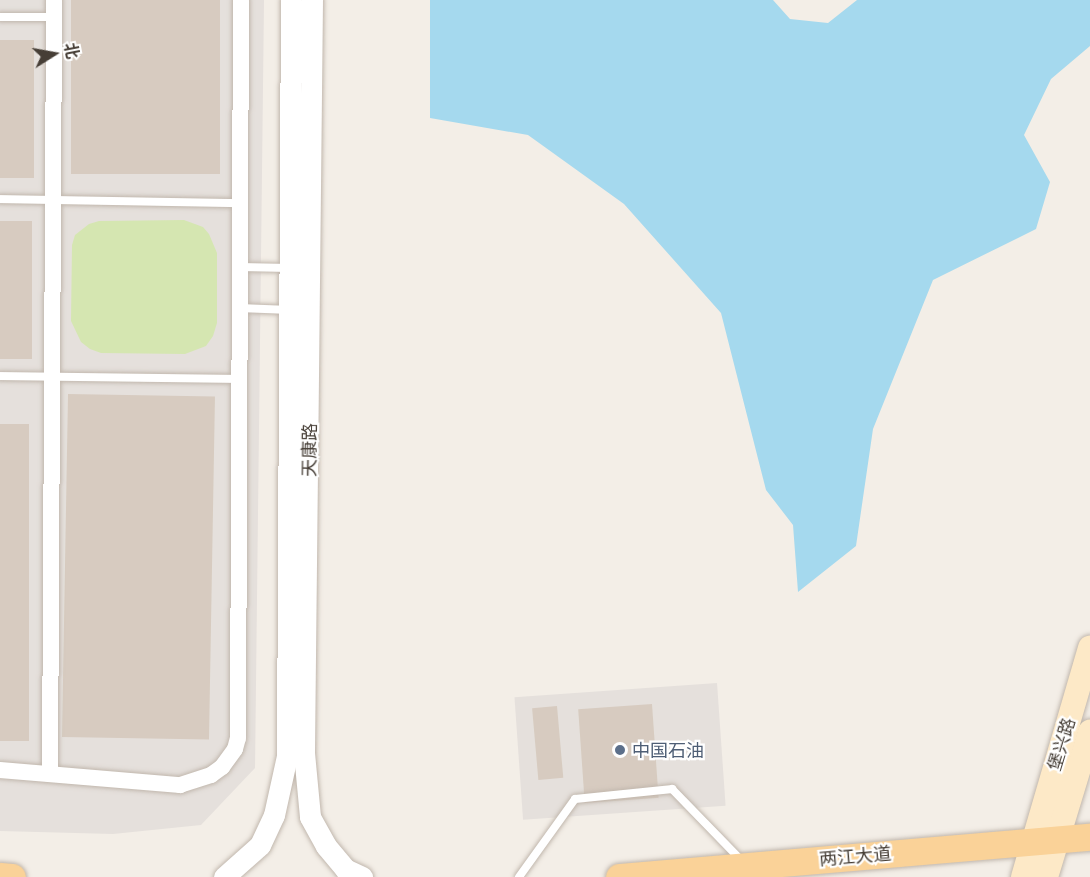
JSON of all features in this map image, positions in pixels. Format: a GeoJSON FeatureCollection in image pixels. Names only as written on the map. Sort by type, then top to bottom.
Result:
{"type":"FeatureCollection","features":[{"type":"Feature","properties":{"kind":"main road","name":"堡兴路"},"geometry":{"type":"LineString","coordinates":[[1023,877],[1090,648]]}},
{"type":"Feature","properties":{"kind":"main road","name":"堡兴路"},"geometry":{"type":"LineString","coordinates":[[1046,877],[1090,732]]}},
{"type":"Feature","properties":{"kind":"main road","name":"两江大道"},"geometry":{"type":"LineString","coordinates":[[619,877],[1090,837]]}},
{"type":"Feature","properties":{"kind":"main road"},"geometry":{"type":"LineString","coordinates":[[0,876],[12,877]]}},
{"type":"Feature","properties":{"kind":"street"},"geometry":{"type":"LineString","coordinates":[[50,774],[54,0]]}},
{"type":"Feature","properties":{"kind":"street"},"geometry":{"type":"LineString","coordinates":[[0,770],[180,785],[211,776],[235,749],[238,738],[241,0]]}},
{"type":"Feature","properties":{"kind":"street","name":"天康路"},"geometry":{"type":"LineString","coordinates":[[224,877],[260,845],[274,815],[287,756],[291,0]]}},
{"type":"Feature","properties":{"kind":"street","name":"天康路"},"geometry":{"type":"LineString","coordinates":[[312,0],[312,268],[304,753],[310,817],[326,846],[345,868],[362,877]]}},
{"type":"Feature","properties":{"kind":"lane"},"geometry":{"type":"LineString","coordinates":[[0,17],[54,17]]}},
{"type":"Feature","properties":{"kind":"lane"},"geometry":{"type":"LineString","coordinates":[[0,199],[240,203]]}},
{"type":"Feature","properties":{"kind":"lane"},"geometry":{"type":"LineString","coordinates":[[240,267],[312,268]]}},
{"type":"Feature","properties":{"kind":"lane"},"geometry":{"type":"LineString","coordinates":[[239,308],[311,311]]}},
{"type":"Feature","properties":{"kind":"lane"},"geometry":{"type":"LineString","coordinates":[[0,376],[239,379]]}},
{"type":"Feature","properties":{"kind":"lane"},"geometry":{"type":"LineString","coordinates":[[519,877],[575,799],[672,789],[747,866]]}},
{"type":"Feature","properties":{"kind":"shaded area"},"geometry":{"type":"Polygon","coordinates":[[[0,0],[264,0],[255,768],[201,825],[113,834],[0,831],[0,0]]]}},
{"type":"Feature","properties":{"kind":"shaded area","name":"中国石油"},"geometry":{"type":"Polygon","coordinates":[[[717,683],[726,806],[523,820],[514,697],[717,683]]]}},
{"type":"Feature","properties":{"kind":"green space"},"geometry":{"type":"Polygon","coordinates":[[[184,220],[203,227],[209,234],[217,253],[217,323],[213,336],[206,346],[185,354],[101,353],[81,342],[71,321],[72,245],[75,235],[89,224],[99,221],[184,220]]]}},
{"type":"Feature","properties":{"kind":"water"},"geometry":{"type":"Polygon","coordinates":[[[430,0],[773,0],[790,19],[828,23],[857,0],[1090,0],[1090,46],[1051,79],[1024,135],[1050,182],[1036,229],[933,280],[873,429],[856,546],[798,592],[793,525],[766,490],[721,313],[624,204],[528,135],[430,118],[430,0]]]}},
{"type":"Feature","properties":{"kind":"building"},"geometry":{"type":"Polygon","coordinates":[[[71,0],[220,0],[220,174],[71,174],[71,0]]]}},
{"type":"Feature","properties":{"kind":"building"},"geometry":{"type":"Polygon","coordinates":[[[0,40],[34,40],[34,178],[0,178],[0,40]]]}},
{"type":"Feature","properties":{"kind":"building"},"geometry":{"type":"Polygon","coordinates":[[[0,221],[32,221],[32,359],[0,359],[0,221]]]}},
{"type":"Feature","properties":{"kind":"building"},"geometry":{"type":"Polygon","coordinates":[[[68,394],[215,397],[209,740],[62,737],[68,394]]]}},
{"type":"Feature","properties":{"kind":"building"},"geometry":{"type":"Polygon","coordinates":[[[0,424],[29,424],[29,741],[0,741],[0,424]]]}},
{"type":"Feature","properties":{"kind":"building"},"geometry":{"type":"Polygon","coordinates":[[[652,704],[659,798],[585,803],[578,709],[652,704]]]}},
{"type":"Feature","properties":{"kind":"building"},"geometry":{"type":"Polygon","coordinates":[[[557,706],[563,778],[538,780],[532,708],[557,706]]]}},
{"type":"Feature","properties":{"kind":"place","name":"中国石油"},"geometry":{"type":"Point","coordinates":[620,750]}}]}
